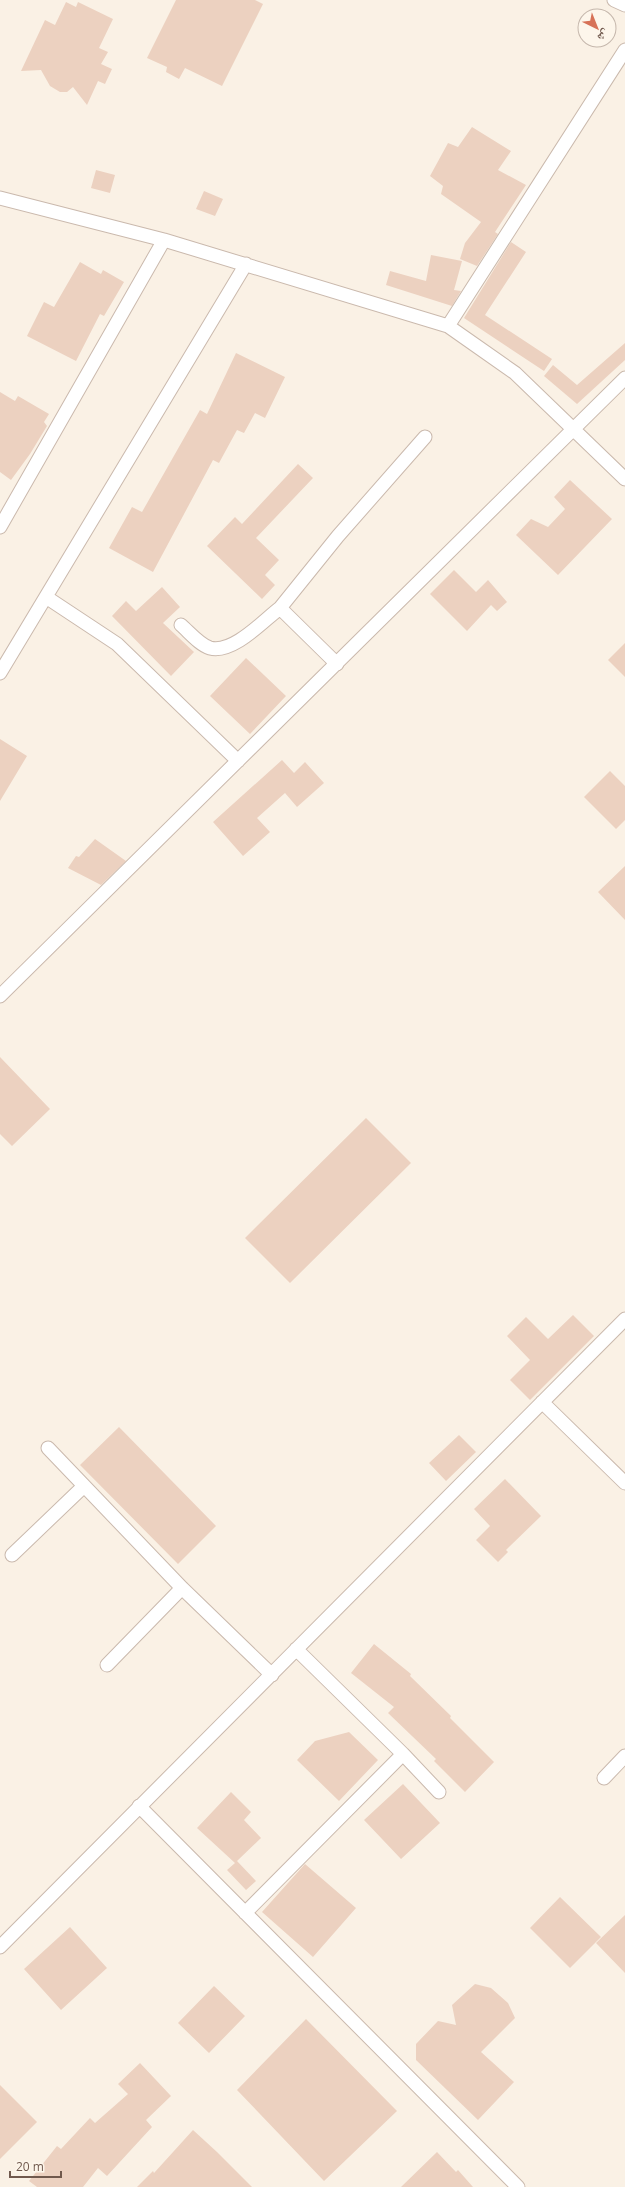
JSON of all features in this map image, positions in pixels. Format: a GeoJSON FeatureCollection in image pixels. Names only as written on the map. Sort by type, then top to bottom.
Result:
{"type":"FeatureCollection","features":[{"type":"Feature","properties":{"kind":"street"},"geometry":{"type":"LineString","coordinates":[[614,0],[625,5]]}},
{"type":"Feature","properties":{"kind":"street"},"geometry":{"type":"LineString","coordinates":[[448,326],[625,50]]}},
{"type":"Feature","properties":{"kind":"street"},"geometry":{"type":"LineString","coordinates":[[0,198],[164,240],[448,326],[514,373],[572,431],[625,479]]}},
{"type":"Feature","properties":{"kind":"street"},"geometry":{"type":"LineString","coordinates":[[0,527],[164,240]]}},
{"type":"Feature","properties":{"kind":"street"},"geometry":{"type":"LineString","coordinates":[[0,673],[246,264]]}},
{"type":"Feature","properties":{"kind":"street"},"geometry":{"type":"LineString","coordinates":[[0,996],[625,378]]}},
{"type":"Feature","properties":{"kind":"street"},"geometry":{"type":"LineString","coordinates":[[181,625],[210,648],[223,649],[242,639],[280,608],[338,536],[425,437]]}},
{"type":"Feature","properties":{"kind":"street"},"geometry":{"type":"LineString","coordinates":[[46,597],[117,644],[238,762]]}},
{"type":"Feature","properties":{"kind":"street"},"geometry":{"type":"LineString","coordinates":[[280,608],[337,664]]}},
{"type":"Feature","properties":{"kind":"street"},"geometry":{"type":"LineString","coordinates":[[0,1946],[625,1320]]}},
{"type":"Feature","properties":{"kind":"street"},"geometry":{"type":"LineString","coordinates":[[542,1402],[625,1483]]}},
{"type":"Feature","properties":{"kind":"street"},"geometry":{"type":"LineString","coordinates":[[48,1448],[182,1588],[272,1675]]}},
{"type":"Feature","properties":{"kind":"street"},"geometry":{"type":"LineString","coordinates":[[12,1555],[84,1486]]}},
{"type":"Feature","properties":{"kind":"street"},"geometry":{"type":"LineString","coordinates":[[107,1665],[182,1588]]}},
{"type":"Feature","properties":{"kind":"street"},"geometry":{"type":"LineString","coordinates":[[296,1649],[403,1754],[439,1792]]}},
{"type":"Feature","properties":{"kind":"street"},"geometry":{"type":"LineString","coordinates":[[245,1913],[403,1754]]}},
{"type":"Feature","properties":{"kind":"street"},"geometry":{"type":"LineString","coordinates":[[604,1778],[625,1756]]}},
{"type":"Feature","properties":{"kind":"street"},"geometry":{"type":"LineString","coordinates":[[139,1806],[518,2187]]}},
{"type":"Feature","properties":{"kind":"building"},"geometry":{"type":"Polygon","coordinates":[[[176,0],[255,0],[263,4],[222,86],[185,68],[179,79],[166,72],[167,67],[147,58],[176,0]]]}},
{"type":"Feature","properties":{"kind":"building"},"geometry":{"type":"Polygon","coordinates":[[[66,2],[76,7],[78,2],[113,19],[99,48],[108,52],[101,64],[112,69],[105,84],[98,81],[87,105],[73,87],[67,92],[60,92],[50,86],[41,70],[21,71],[45,20],[55,25],[66,2]]]}},
{"type":"Feature","properties":{"kind":"building"},"geometry":{"type":"Polygon","coordinates":[[[472,127],[511,151],[498,170],[526,185],[495,232],[498,234],[477,266],[460,259],[465,243],[481,222],[441,194],[443,186],[430,176],[448,143],[458,147],[472,127]]]}},
{"type":"Feature","properties":{"kind":"building"},"geometry":{"type":"Polygon","coordinates":[[[96,170],[115,175],[110,193],[91,188],[96,170]]]}},
{"type":"Feature","properties":{"kind":"building"},"geometry":{"type":"Polygon","coordinates":[[[204,191],[223,199],[215,216],[196,209],[204,191]]]}},
{"type":"Feature","properties":{"kind":"building"},"geometry":{"type":"Polygon","coordinates":[[[511,242],[526,252],[485,315],[552,359],[544,371],[464,318],[511,242]]]}},
{"type":"Feature","properties":{"kind":"building"},"geometry":{"type":"Polygon","coordinates":[[[431,255],[462,261],[454,290],[461,291],[452,306],[386,285],[390,271],[426,281],[431,255]]]}},
{"type":"Feature","properties":{"kind":"building"},"geometry":{"type":"Polygon","coordinates":[[[80,262],[101,274],[103,270],[124,282],[104,316],[100,314],[76,361],[27,336],[44,302],[54,307],[80,262]]]}},
{"type":"Feature","properties":{"kind":"building"},"geometry":{"type":"Polygon","coordinates":[[[625,343],[625,360],[577,404],[544,376],[553,365],[577,385],[625,343]]]}},
{"type":"Feature","properties":{"kind":"building"},"geometry":{"type":"Polygon","coordinates":[[[236,353],[285,377],[265,418],[255,413],[244,433],[237,430],[219,463],[213,460],[153,572],[109,548],[132,507],[142,512],[200,410],[207,414],[236,353]]]}},
{"type":"Feature","properties":{"kind":"building"},"geometry":{"type":"Polygon","coordinates":[[[0,392],[15,401],[18,396],[49,414],[44,422],[47,426],[30,454],[11,480],[0,472],[0,392]]]}},
{"type":"Feature","properties":{"kind":"building"},"geometry":{"type":"Polygon","coordinates":[[[298,464],[313,478],[256,538],[279,560],[265,575],[275,585],[262,599],[207,546],[235,517],[242,524],[298,464]]]}},
{"type":"Feature","properties":{"kind":"building"},"geometry":{"type":"Polygon","coordinates":[[[570,480],[612,519],[558,575],[516,535],[531,519],[548,527],[565,509],[554,497],[570,480]]]}},
{"type":"Feature","properties":{"kind":"building"},"geometry":{"type":"Polygon","coordinates":[[[454,570],[476,592],[488,580],[507,602],[497,611],[491,605],[467,631],[430,594],[454,570]]]}},
{"type":"Feature","properties":{"kind":"building"},"geometry":{"type":"Polygon","coordinates":[[[162,587],[180,607],[163,623],[194,652],[171,676],[112,616],[126,601],[136,611],[162,587]]]}},
{"type":"Feature","properties":{"kind":"building"},"geometry":{"type":"Polygon","coordinates":[[[625,643],[625,677],[608,660],[625,643]]]}},
{"type":"Feature","properties":{"kind":"building"},"geometry":{"type":"Polygon","coordinates":[[[246,658],[286,696],[250,734],[210,696],[246,658]]]}},
{"type":"Feature","properties":{"kind":"building"},"geometry":{"type":"Polygon","coordinates":[[[0,739],[27,756],[0,801],[0,739]]]}},
{"type":"Feature","properties":{"kind":"building"},"geometry":{"type":"Polygon","coordinates":[[[282,760],[294,773],[305,762],[324,783],[297,807],[285,793],[257,818],[270,832],[243,856],[213,822],[282,760]]]}},
{"type":"Feature","properties":{"kind":"building"},"geometry":{"type":"Polygon","coordinates":[[[610,771],[625,786],[625,820],[616,829],[584,797],[610,771]]]}},
{"type":"Feature","properties":{"kind":"building"},"geometry":{"type":"Polygon","coordinates":[[[95,839],[126,861],[101,885],[68,868],[76,856],[79,857],[95,839]]]}},
{"type":"Feature","properties":{"kind":"building"},"geometry":{"type":"Polygon","coordinates":[[[625,866],[625,920],[598,892],[625,866]]]}},
{"type":"Feature","properties":{"kind":"building"},"geometry":{"type":"Polygon","coordinates":[[[0,1057],[50,1109],[12,1146],[0,1134],[0,1057]]]}},
{"type":"Feature","properties":{"kind":"building"},"geometry":{"type":"Polygon","coordinates":[[[366,1118],[411,1163],[290,1283],[245,1238],[366,1118]]]}},
{"type":"Feature","properties":{"kind":"building"},"geometry":{"type":"Polygon","coordinates":[[[573,1315],[594,1336],[530,1400],[510,1380],[530,1360],[507,1336],[526,1317],[548,1339],[573,1315]]]}},
{"type":"Feature","properties":{"kind":"building"},"geometry":{"type":"Polygon","coordinates":[[[119,1427],[216,1526],[178,1564],[80,1465],[119,1427]]]}},
{"type":"Feature","properties":{"kind":"building"},"geometry":{"type":"Polygon","coordinates":[[[459,1435],[476,1452],[446,1481],[429,1463],[459,1435]]]}},
{"type":"Feature","properties":{"kind":"building"},"geometry":{"type":"Polygon","coordinates":[[[505,1479],[541,1516],[506,1550],[508,1552],[498,1562],[476,1540],[490,1526],[474,1509],[505,1479]]]}},
{"type":"Feature","properties":{"kind":"building"},"geometry":{"type":"Polygon","coordinates":[[[374,1644],[411,1674],[410,1676],[451,1716],[450,1718],[494,1762],[465,1792],[434,1761],[436,1759],[388,1713],[394,1707],[351,1673],[374,1644]]]}},
{"type":"Feature","properties":{"kind":"building"},"geometry":{"type":"Polygon","coordinates":[[[349,1732],[378,1760],[339,1801],[297,1760],[315,1741],[349,1732]]]}},
{"type":"Feature","properties":{"kind":"building"},"geometry":{"type":"Polygon","coordinates":[[[403,1784],[440,1823],[401,1859],[364,1820],[403,1784]]]}},
{"type":"Feature","properties":{"kind":"building"},"geometry":{"type":"Polygon","coordinates":[[[231,1792],[251,1812],[244,1820],[261,1838],[237,1861],[256,1881],[246,1890],[227,1870],[235,1863],[197,1828],[231,1792]]]}},
{"type":"Feature","properties":{"kind":"building"},"geometry":{"type":"Polygon","coordinates":[[[305,1864],[356,1908],[313,1957],[262,1912],[305,1864]]]}},
{"type":"Feature","properties":{"kind":"building"},"geometry":{"type":"Polygon","coordinates":[[[560,1897],[601,1937],[570,1968],[530,1928],[560,1897]]]}},
{"type":"Feature","properties":{"kind":"building"},"geometry":{"type":"Polygon","coordinates":[[[625,1915],[625,1973],[596,1943],[625,1915]]]}},
{"type":"Feature","properties":{"kind":"building"},"geometry":{"type":"Polygon","coordinates":[[[70,1927],[107,1968],[61,2010],[24,1969],[70,1927]]]}},
{"type":"Feature","properties":{"kind":"building"},"geometry":{"type":"Polygon","coordinates":[[[475,1984],[491,1988],[508,2003],[515,2018],[481,2052],[514,2082],[478,2120],[416,2060],[416,2044],[438,2021],[456,2025],[452,2005],[475,1984]]]}},
{"type":"Feature","properties":{"kind":"building"},"geometry":{"type":"Polygon","coordinates":[[[214,1986],[245,2016],[209,2053],[178,2023],[214,1986]]]}},
{"type":"Feature","properties":{"kind":"building"},"geometry":{"type":"Polygon","coordinates":[[[306,2019],[397,2111],[324,2181],[237,2090],[306,2019]]]}},
{"type":"Feature","properties":{"kind":"building"},"geometry":{"type":"Polygon","coordinates":[[[140,2063],[171,2096],[146,2120],[152,2127],[107,2176],[98,2168],[83,2187],[37,2187],[29,2181],[57,2146],[61,2149],[90,2118],[95,2123],[128,2094],[118,2084],[140,2063]]]}},
{"type":"Feature","properties":{"kind":"building"},"geometry":{"type":"Polygon","coordinates":[[[0,2085],[37,2122],[0,2159],[0,2085]]]}},
{"type":"Feature","properties":{"kind":"building"},"geometry":{"type":"Polygon","coordinates":[[[193,2130],[252,2187],[137,2187],[153,2171],[154,2173],[193,2130]]]}},
{"type":"Feature","properties":{"kind":"building"},"geometry":{"type":"Polygon","coordinates":[[[437,2152],[456,2172],[458,2170],[473,2187],[401,2187],[437,2152]]]}}]}
